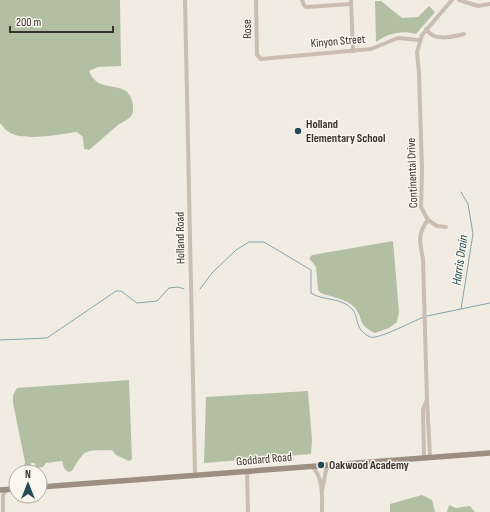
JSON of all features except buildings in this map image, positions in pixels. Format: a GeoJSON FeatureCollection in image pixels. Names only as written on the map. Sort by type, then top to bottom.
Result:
{"type":"FeatureCollection","features":[{"type":"Feature","properties":{"kind":"main road","name":"Goddard Road"},"geometry":{"type":"LineString","coordinates":[[48,486],[490,453]]}},
{"type":"Feature","properties":{"kind":"main road"},"geometry":{"type":"LineString","coordinates":[[0,490],[7,489]]}},
{"type":"Feature","properties":{"kind":"street","name":"Holland Road"},"geometry":{"type":"LineString","coordinates":[[185,0],[195,475]]}},
{"type":"Feature","properties":{"kind":"street","name":"Rose"},"geometry":{"type":"LineString","coordinates":[[256,0],[258,58]]}},
{"type":"Feature","properties":{"kind":"street"},"geometry":{"type":"LineString","coordinates":[[302,0],[306,7],[351,2],[352,51]]}},
{"type":"Feature","properties":{"kind":"street","name":"Continental Drive"},"geometry":{"type":"LineString","coordinates":[[427,457],[423,259],[419,238],[421,229],[428,220],[422,211],[420,203],[422,170],[419,72],[416,52],[419,40],[426,29],[452,0]]}},
{"type":"Feature","properties":{"kind":"street"},"geometry":{"type":"LineString","coordinates":[[458,0],[472,5],[490,4]]}},
{"type":"Feature","properties":{"kind":"street"},"geometry":{"type":"LineString","coordinates":[[426,29],[434,36],[448,38],[464,34]]}},
{"type":"Feature","properties":{"kind":"street","name":"Kinyon Street"},"geometry":{"type":"LineString","coordinates":[[258,58],[263,59],[371,49],[398,38],[419,40]]}},
{"type":"Feature","properties":{"kind":"street"},"geometry":{"type":"LineString","coordinates":[[428,220],[437,226],[446,227]]}},
{"type":"Feature","properties":{"kind":"street"},"geometry":{"type":"LineString","coordinates":[[322,512],[322,492],[326,470],[331,464]]}},
{"type":"Feature","properties":{"kind":"street"},"geometry":{"type":"LineString","coordinates":[[310,466],[317,471],[322,492]]}},
{"type":"Feature","properties":{"kind":"street"},"geometry":{"type":"LineString","coordinates":[[247,472],[248,512]]}},
{"type":"Feature","properties":{"kind":"street"},"geometry":{"type":"LineString","coordinates":[[3,512],[3,495],[7,489]]}},
{"type":"Feature","properties":{"kind":"green space"},"geometry":{"type":"Polygon","coordinates":[[[0,0],[120,0],[121,66],[98,67],[89,71],[92,77],[101,84],[116,87],[128,93],[132,99],[133,107],[130,117],[118,125],[89,150],[84,149],[83,137],[77,132],[52,136],[32,137],[15,135],[6,130],[0,123],[0,0]]]}},
{"type":"Feature","properties":{"kind":"green space"},"geometry":{"type":"Polygon","coordinates":[[[375,1],[381,1],[402,18],[418,17],[429,6],[435,12],[416,34],[405,32],[395,33],[376,42],[375,1]]]}},
{"type":"Feature","properties":{"kind":"green space"},"geometry":{"type":"Polygon","coordinates":[[[393,241],[399,312],[397,322],[389,328],[375,333],[363,324],[357,311],[351,304],[321,293],[318,290],[316,267],[309,258],[312,255],[393,241]]]}},
{"type":"Feature","properties":{"kind":"green space"},"geometry":{"type":"Polygon","coordinates":[[[129,380],[132,459],[129,461],[116,455],[112,450],[91,451],[84,454],[72,471],[68,472],[64,468],[62,461],[45,464],[25,464],[13,403],[13,395],[17,388],[129,380]]]}},
{"type":"Feature","properties":{"kind":"green space"},"geometry":{"type":"Polygon","coordinates":[[[308,391],[312,440],[311,454],[204,463],[206,397],[308,391]]]}},
{"type":"Feature","properties":{"kind":"green space"},"geometry":{"type":"Polygon","coordinates":[[[422,495],[432,500],[435,512],[390,512],[390,504],[422,495]]]}},
{"type":"Feature","properties":{"kind":"green space"},"geometry":{"type":"Polygon","coordinates":[[[449,505],[456,508],[470,506],[475,512],[447,512],[449,505]]]}},
{"type":"Feature","properties":{"kind":"waterway","name":"Harris Drain"},"geometry":{"type":"LineString","coordinates":[[461,192],[468,204],[473,234],[461,309]]}},
{"type":"Feature","properties":{"kind":"waterway"},"geometry":{"type":"LineString","coordinates":[[200,289],[212,273],[236,250],[249,242],[264,242],[311,270],[311,293],[348,305],[354,312],[361,330],[370,337],[380,336],[424,317]]}},
{"type":"Feature","properties":{"kind":"waterway"},"geometry":{"type":"LineString","coordinates":[[0,340],[47,338],[116,291],[121,291],[137,303],[157,301],[169,288],[178,287],[184,289]]}},
{"type":"Feature","properties":{"kind":"waterway","name":"Harris Drain"},"geometry":{"type":"LineString","coordinates":[[427,316],[490,303]]}},
{"type":"Feature","properties":{"kind":"place","name":"Holland Elementary School"},"geometry":{"type":"Point","coordinates":[298,131]}},
{"type":"Feature","properties":{"kind":"place","name":"Oakwood Academy"},"geometry":{"type":"Point","coordinates":[321,465]}}]}
